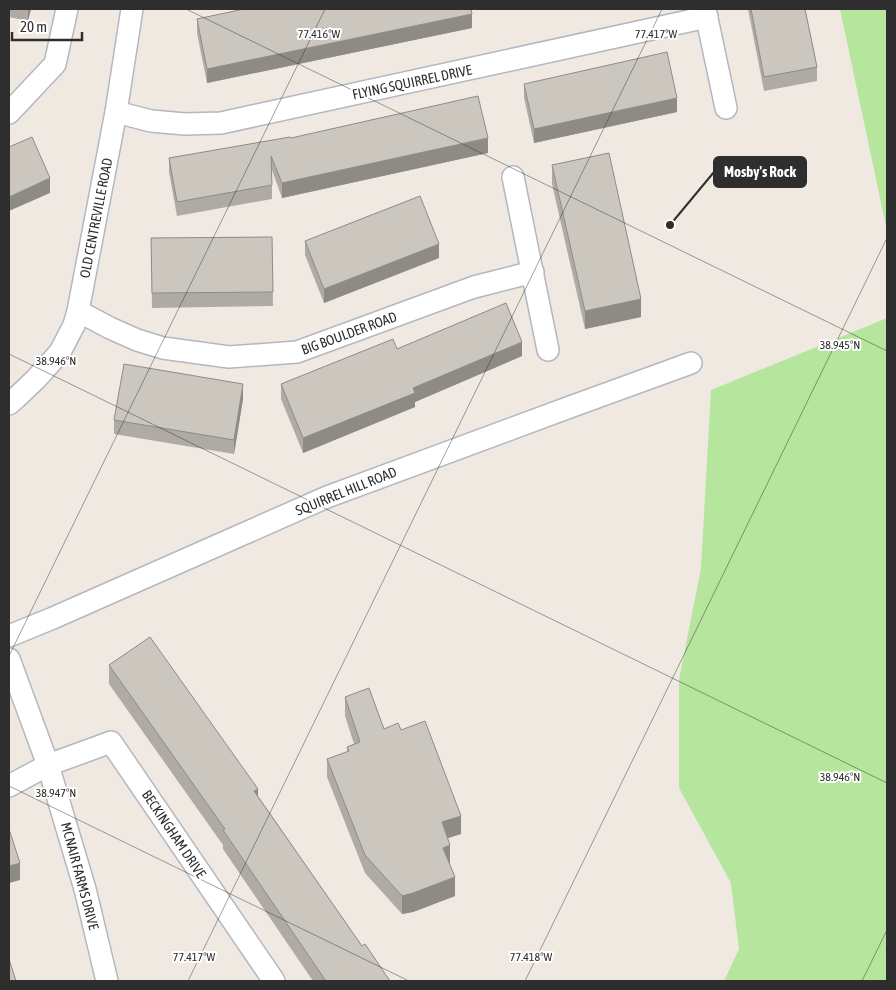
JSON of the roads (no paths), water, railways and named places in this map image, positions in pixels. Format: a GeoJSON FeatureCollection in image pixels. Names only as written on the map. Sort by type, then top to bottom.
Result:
{"type":"FeatureCollection","features":[{"type":"Feature","properties":{"kind":"street"},"geometry":{"type":"LineString","coordinates":[[9,113],[55,64],[67,9]]}},
{"type":"Feature","properties":{"kind":"street","name":"OLD CENTREVILLE ROAD"},"geometry":{"type":"LineString","coordinates":[[9,404],[36,379],[60,352],[74,325],[116,112],[132,9]]}},
{"type":"Feature","properties":{"kind":"street","name":"FLYING SQUIRREL DRIVE"},"geometry":{"type":"LineString","coordinates":[[116,112],[151,121],[185,124],[221,123],[706,13],[726,108]]}},
{"type":"Feature","properties":{"kind":"street"},"geometry":{"type":"LineString","coordinates":[[513,177],[548,350]]}},
{"type":"Feature","properties":{"kind":"street","name":"BIG BOULDER ROAD"},"geometry":{"type":"LineString","coordinates":[[78,311],[137,340],[163,348],[229,357],[297,352],[474,287],[533,272]]}},
{"type":"Feature","properties":{"kind":"street","name":"SQUIRREL HILL ROAD"},"geometry":{"type":"LineString","coordinates":[[9,636],[327,497],[691,363]]}},
{"type":"Feature","properties":{"kind":"street","name":"MCNAIR FARMS DRIVE"},"geometry":{"type":"LineString","coordinates":[[9,659],[48,765],[86,889],[107,981]]}},
{"type":"Feature","properties":{"kind":"street","name":"BECKINGHAM DRIVE"},"geometry":{"type":"LineString","coordinates":[[48,765],[111,742],[274,981]]}},
{"type":"Feature","properties":{"kind":"street"},"geometry":{"type":"LineString","coordinates":[[9,786],[48,765]]}},
{"type":"Feature","properties":{"kind":"place","name":"Mosby's Rock"},"geometry":{"type":"Point","coordinates":[670,225]}}]}
